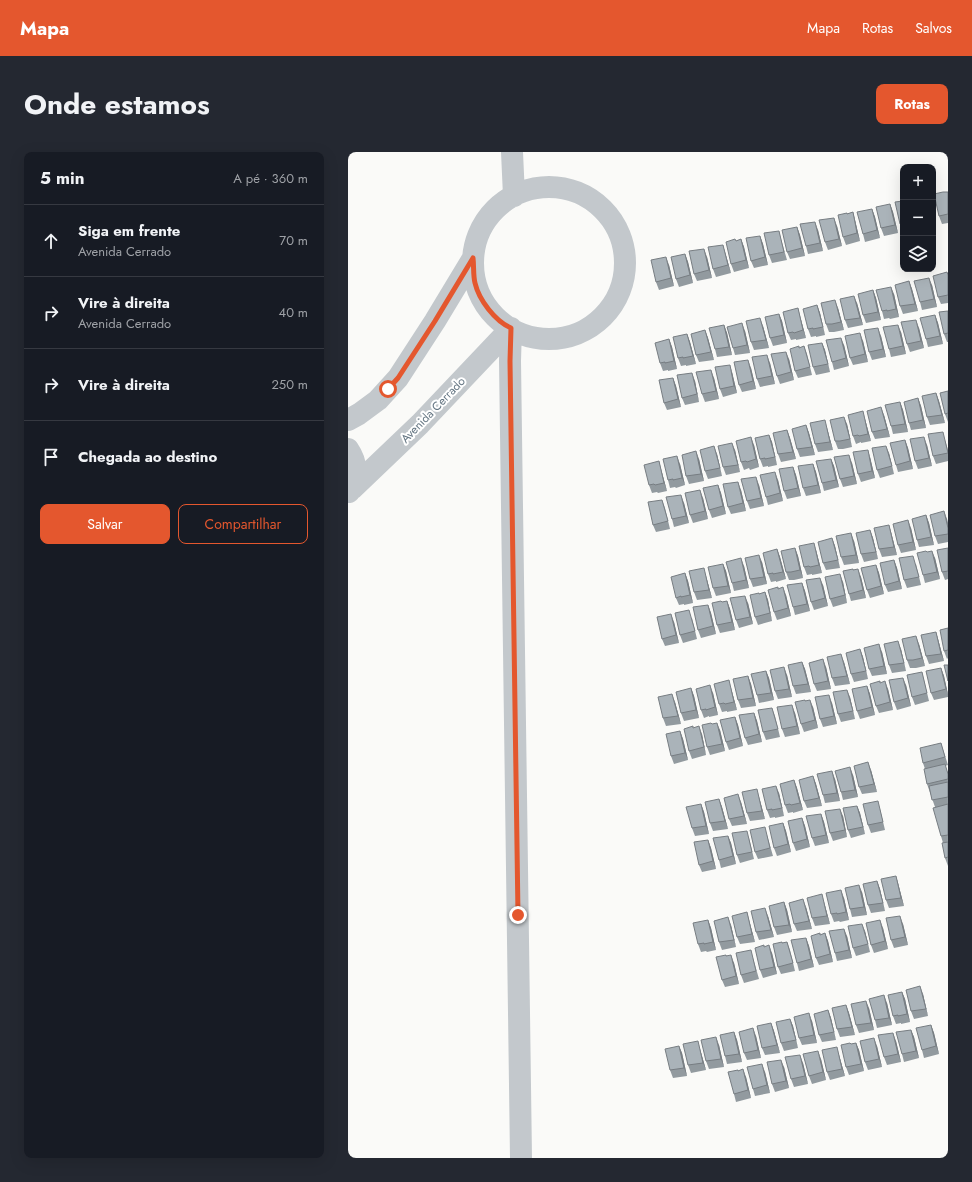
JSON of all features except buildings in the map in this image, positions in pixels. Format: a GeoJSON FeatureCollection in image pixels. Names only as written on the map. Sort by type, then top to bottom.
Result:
{"type":"FeatureCollection","features":[{"type":"Feature","properties":{"kind":"street"},"geometry":{"type":"LineString","coordinates":[[512,152],[514,196]]}},
{"type":"Feature","properties":{"kind":"street"},"geometry":{"type":"LineString","coordinates":[[348,420],[378,400],[398,378],[473,258],[479,233],[493,211],[514,196],[539,188],[565,189],[587,197],[606,212],[619,232],[625,254],[624,278],[616,301],[600,319],[584,330],[579,333],[553,339],[528,336],[504,325],[486,307],[475,283],[473,258]]}},
{"type":"Feature","properties":{"kind":"street"},"geometry":{"type":"LineString","coordinates":[[511,328],[510,361],[521,1158]]}},
{"type":"Feature","properties":{"kind":"street","name":"Avenida Cerrado"},"geometry":{"type":"LineString","coordinates":[[350,491],[420,424],[511,328]]}},
{"type":"Feature","properties":{"kind":"street","name":"Avenida Cerrado"},"geometry":{"type":"LineString","coordinates":[[348,450],[353,456],[356,467],[355,478],[350,491]]}},
{"type":"Feature","properties":{"kind":"route"},"geometry":{"type":"LineString","coordinates":[[388,389],[398,378],[435,321],[473,258],[475,283],[486,307],[504,325],[511,328],[510,361],[518,915]]}}]}
